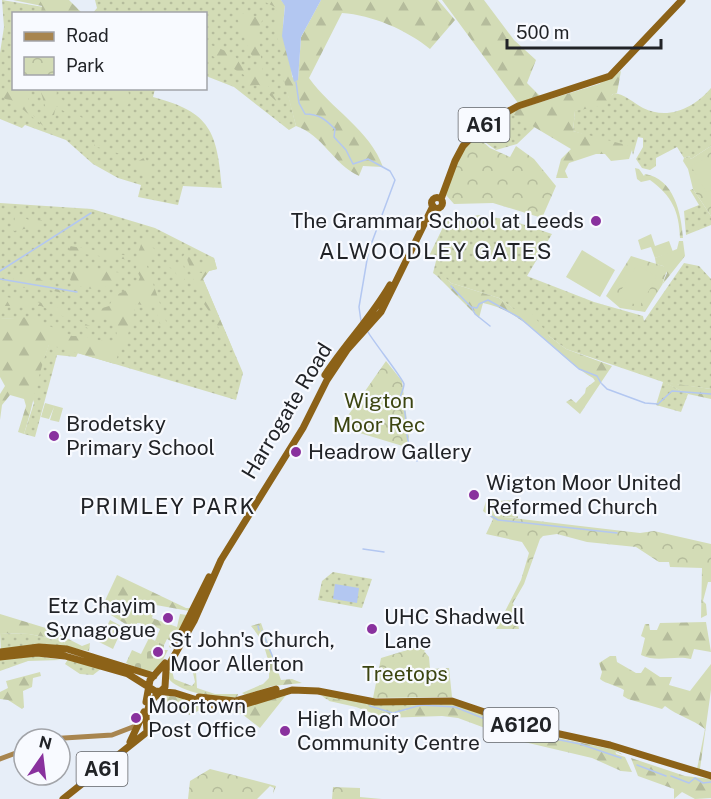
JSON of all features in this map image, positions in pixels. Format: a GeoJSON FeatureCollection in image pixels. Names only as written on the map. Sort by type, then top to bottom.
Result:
{"type":"FeatureCollection","features":[{"type":"Feature","properties":{"kind":"highway","name":"Harrogate Road"},"geometry":{"type":"LineString","coordinates":[[161,692],[165,687],[167,668],[207,585],[260,488],[263,489],[292,446],[330,375],[381,307],[435,207],[442,204],[439,198],[443,186],[463,146],[483,125],[524,104],[609,76],[682,0]]}},
{"type":"Feature","properties":{"kind":"highway","name":"Harrogate Road"},"geometry":{"type":"LineString","coordinates":[[207,585],[334,361],[381,307]]}},
{"type":"Feature","properties":{"kind":"highway"},"geometry":{"type":"LineString","coordinates":[[294,435],[306,423]]}},
{"type":"Feature","properties":{"kind":"highway"},"geometry":{"type":"LineString","coordinates":[[282,453],[292,446]]}},
{"type":"Feature","properties":{"kind":"highway","name":"Harrogate Road"},"geometry":{"type":"LineString","coordinates":[[148,686],[163,667],[201,600]]}},
{"type":"Feature","properties":{"kind":"highway"},"geometry":{"type":"LineString","coordinates":[[0,652],[25,648],[67,649],[165,680]]}},
{"type":"Feature","properties":{"kind":"highway"},"geometry":{"type":"LineString","coordinates":[[0,657],[37,653],[65,656],[128,674],[161,692]]}},
{"type":"Feature","properties":{"kind":"highway","name":"A6120"},"geometry":{"type":"LineString","coordinates":[[165,680],[193,695],[225,701],[241,700],[287,687],[373,702],[431,699],[460,702],[532,728],[610,745],[711,776]]}},
{"type":"Feature","properties":{"kind":"highway","name":"A61"},"geometry":{"type":"LineString","coordinates":[[58,799],[134,738],[149,695],[148,686]]}},
{"type":"Feature","properties":{"kind":"highway","name":"A6120"},"geometry":{"type":"LineString","coordinates":[[161,692],[175,693],[213,705],[231,706],[279,692],[318,691]]}},
{"type":"Feature","properties":{"kind":"highway","name":"A61"},"geometry":{"type":"LineString","coordinates":[[63,799],[147,732],[146,716],[150,700],[161,692]]}},
{"type":"Feature","properties":{"kind":"highway"},"geometry":{"type":"LineString","coordinates":[[137,726],[148,725]]}},
{"type":"Feature","properties":{"kind":"main road"},"geometry":{"type":"LineString","coordinates":[[72,738],[99,736],[137,726]]}},
{"type":"Feature","properties":{"kind":"green space"},"geometry":{"type":"Polygon","coordinates":[[[2,0],[73,12],[12,12],[12,90],[155,90],[153,97],[188,110],[207,127],[217,152],[222,188],[183,186],[178,205],[138,197],[141,185],[118,178],[93,164],[66,140],[25,125],[22,128],[0,119],[0,53],[4,27],[2,0]]]}},
{"type":"Feature","properties":{"kind":"green space"},"geometry":{"type":"Polygon","coordinates":[[[13,0],[69,0],[81,12],[41,12],[42,6],[13,0]]]}},
{"type":"Feature","properties":{"kind":"green space"},"geometry":{"type":"Polygon","coordinates":[[[95,0],[278,0],[293,86],[287,90],[296,126],[289,130],[234,87],[207,76],[207,12],[94,12],[97,8],[95,0]]]}},
{"type":"Feature","properties":{"kind":"green space"},"geometry":{"type":"Polygon","coordinates":[[[261,0],[281,0],[285,5],[282,36],[291,64],[292,77],[298,80],[301,37],[321,0],[438,0],[455,20],[430,49],[389,25],[365,17],[342,13],[309,78],[360,131],[377,154],[383,167],[363,166],[359,176],[342,164],[314,136],[296,126],[282,73],[283,61],[276,31],[277,8],[261,0]]]}},
{"type":"Feature","properties":{"kind":"green space"},"geometry":{"type":"Polygon","coordinates":[[[442,0],[484,0],[514,40],[536,60],[527,83],[540,96],[518,103],[442,0]]]}},
{"type":"Feature","properties":{"kind":"green space"},"geometry":{"type":"Polygon","coordinates":[[[235,12],[255,16],[265,15],[258,29],[262,67],[265,80],[277,102],[259,85],[249,86],[244,75],[207,53],[207,43],[233,54],[247,71],[252,72],[258,63],[250,53],[235,12]]]}},
{"type":"Feature","properties":{"kind":"green space"},"geometry":{"type":"Polygon","coordinates":[[[621,71],[617,93],[613,94],[605,105],[575,111],[573,131],[630,146],[632,150],[629,159],[611,161],[605,154],[596,154],[569,163],[565,171],[568,178],[556,178],[561,159],[571,149],[509,112],[599,84],[621,71]]]}},
{"type":"Feature","properties":{"kind":"green space"},"geometry":{"type":"Polygon","coordinates":[[[12,86],[12,90],[27,90],[30,113],[40,121],[46,119],[46,128],[11,100],[5,99],[2,95],[12,86]]]}},
{"type":"Feature","properties":{"kind":"green space"},"geometry":{"type":"Polygon","coordinates":[[[711,88],[711,146],[691,159],[689,156],[684,158],[677,147],[656,158],[656,166],[650,170],[642,168],[636,159],[643,147],[643,138],[638,137],[633,155],[632,150],[573,131],[575,111],[599,105],[614,93],[643,108],[662,113],[681,110],[689,106],[711,88]]]}},
{"type":"Feature","properties":{"kind":"green space"},"geometry":{"type":"Polygon","coordinates":[[[40,90],[56,90],[57,93],[54,98],[56,101],[62,99],[67,108],[84,119],[82,121],[60,109],[59,106],[56,106],[54,115],[48,116],[40,90]]]}},
{"type":"Feature","properties":{"kind":"green space"},"geometry":{"type":"Polygon","coordinates":[[[104,90],[128,90],[130,100],[128,105],[124,106],[104,90]]]}},
{"type":"Feature","properties":{"kind":"green space"},"geometry":{"type":"Polygon","coordinates":[[[509,112],[536,126],[517,144],[496,150],[475,135],[509,112]]]}},
{"type":"Feature","properties":{"kind":"green space"},"geometry":{"type":"Polygon","coordinates":[[[475,135],[490,148],[510,157],[516,146],[534,159],[556,186],[542,218],[493,203],[454,204],[446,195],[457,160],[475,135]]]}},
{"type":"Feature","properties":{"kind":"green space"},"geometry":{"type":"Polygon","coordinates":[[[95,144],[125,153],[137,162],[145,157],[151,171],[148,177],[127,156],[94,146],[95,144]]]}},
{"type":"Feature","properties":{"kind":"green space"},"geometry":{"type":"Polygon","coordinates":[[[711,146],[711,216],[693,189],[688,169],[683,161],[684,158],[689,156],[691,159],[711,146]]]}},
{"type":"Feature","properties":{"kind":"green space"},"geometry":{"type":"Polygon","coordinates":[[[708,157],[711,163],[711,190],[707,193],[691,166],[708,157]]]}},
{"type":"Feature","properties":{"kind":"green space"},"geometry":{"type":"Polygon","coordinates":[[[635,168],[639,169],[644,176],[645,174],[655,177],[663,182],[669,190],[678,208],[683,238],[680,238],[676,212],[669,198],[650,180],[641,182],[637,179],[635,168]]]}},
{"type":"Feature","properties":{"kind":"green space"},"geometry":{"type":"Polygon","coordinates":[[[693,189],[711,216],[711,225],[686,235],[684,211],[699,205],[690,190],[693,189]]]}},
{"type":"Feature","properties":{"kind":"green space"},"geometry":{"type":"Polygon","coordinates":[[[0,203],[92,209],[155,228],[214,258],[217,269],[209,271],[203,279],[243,373],[236,400],[78,353],[76,357],[57,355],[35,437],[24,434],[34,403],[32,396],[35,383],[49,344],[29,318],[0,319],[0,203]]]}},
{"type":"Feature","properties":{"kind":"green space"},"geometry":{"type":"Polygon","coordinates":[[[15,212],[32,222],[42,220],[39,226],[14,231],[15,212]]]}},
{"type":"Feature","properties":{"kind":"green space"},"geometry":{"type":"Polygon","coordinates":[[[479,215],[510,220],[552,234],[527,276],[594,302],[643,316],[644,321],[684,263],[699,266],[711,279],[711,389],[666,383],[688,394],[681,412],[656,405],[663,382],[566,349],[499,298],[451,283],[442,275],[437,276],[433,273],[436,261],[429,256],[446,221],[479,215]]]}},
{"type":"Feature","properties":{"kind":"green space"},"geometry":{"type":"Polygon","coordinates":[[[651,234],[655,246],[669,241],[673,252],[655,258],[651,247],[641,250],[638,240],[651,234]]]}},
{"type":"Feature","properties":{"kind":"green space"},"geometry":{"type":"Polygon","coordinates":[[[147,236],[153,242],[152,247],[158,252],[151,253],[147,266],[167,324],[160,324],[155,307],[136,304],[126,342],[122,342],[115,364],[49,345],[24,434],[18,432],[26,406],[24,399],[10,395],[2,405],[0,420],[0,394],[5,386],[0,377],[0,319],[29,317],[72,336],[82,336],[115,344],[116,331],[110,319],[93,316],[80,307],[83,305],[93,311],[109,306],[114,296],[137,285],[140,277],[136,269],[138,261],[69,252],[70,246],[141,258],[142,255],[138,253],[143,239],[147,236]]]}},
{"type":"Feature","properties":{"kind":"green space"},"geometry":{"type":"Polygon","coordinates":[[[679,241],[683,241],[685,256],[662,285],[667,273],[663,266],[656,264],[655,258],[677,249],[679,241]]]}},
{"type":"Feature","properties":{"kind":"green space"},"geometry":{"type":"Polygon","coordinates":[[[188,249],[188,256],[200,265],[199,270],[190,268],[186,255],[182,260],[186,276],[181,286],[175,271],[168,266],[172,261],[177,265],[188,249]]]}},
{"type":"Feature","properties":{"kind":"green space"},"geometry":{"type":"Polygon","coordinates":[[[582,250],[615,270],[600,297],[566,277],[582,250]]]}},
{"type":"Feature","properties":{"kind":"green space"},"geometry":{"type":"Polygon","coordinates":[[[209,256],[214,258],[217,269],[209,271],[203,279],[233,350],[229,351],[215,320],[204,304],[205,298],[199,292],[190,271],[202,273],[204,263],[210,262],[209,256]]]}},
{"type":"Feature","properties":{"kind":"green space"},"geometry":{"type":"Polygon","coordinates":[[[631,256],[663,266],[667,270],[662,285],[645,312],[620,308],[606,296],[631,256]]]}},
{"type":"Feature","properties":{"kind":"green space"},"geometry":{"type":"Polygon","coordinates":[[[637,265],[657,277],[639,307],[618,295],[637,265]]]}},
{"type":"Feature","properties":{"kind":"green space"},"geometry":{"type":"Polygon","coordinates":[[[78,268],[124,273],[113,284],[91,289],[70,280],[73,271],[78,268]]]}},
{"type":"Feature","properties":{"kind":"green space"},"geometry":{"type":"Polygon","coordinates":[[[442,274],[451,283],[499,298],[514,309],[531,312],[549,336],[566,349],[612,366],[580,414],[566,402],[571,399],[576,403],[585,393],[586,388],[595,381],[593,378],[566,359],[514,315],[483,303],[479,318],[437,276],[442,274]]]}},
{"type":"Feature","properties":{"kind":"green space"},"geometry":{"type":"Polygon","coordinates":[[[24,275],[36,277],[67,294],[45,289],[11,287],[14,277],[24,275]]]}},
{"type":"Feature","properties":{"kind":"green space"},"geometry":{"type":"Polygon","coordinates":[[[0,296],[54,305],[97,329],[96,332],[41,306],[0,306],[0,296]]]}},
{"type":"Feature","properties":{"kind":"green space","name":"Wigton Moor Rec"},"geometry":{"type":"Polygon","coordinates":[[[386,361],[402,381],[409,437],[406,447],[340,427],[386,361]]]}},
{"type":"Feature","properties":{"kind":"green space"},"geometry":{"type":"Polygon","coordinates":[[[663,382],[711,389],[711,399],[688,394],[663,382]]]}},
{"type":"Feature","properties":{"kind":"green space"},"geometry":{"type":"Polygon","coordinates":[[[362,398],[389,406],[385,421],[358,413],[362,398]]]}},
{"type":"Feature","properties":{"kind":"green space"},"geometry":{"type":"Polygon","coordinates":[[[45,403],[63,408],[59,422],[50,420],[54,407],[49,419],[41,417],[45,403]]]}},
{"type":"Feature","properties":{"kind":"green space"},"geometry":{"type":"Polygon","coordinates":[[[351,412],[378,420],[374,435],[347,427],[351,412]]]}},
{"type":"Feature","properties":{"kind":"green space"},"geometry":{"type":"Polygon","coordinates":[[[515,500],[518,518],[503,517],[499,501],[515,500]]]}},
{"type":"Feature","properties":{"kind":"green space"},"geometry":{"type":"Polygon","coordinates":[[[486,501],[499,501],[503,517],[640,533],[654,531],[711,544],[711,582],[708,582],[703,601],[706,604],[707,615],[701,618],[702,568],[670,567],[669,562],[659,562],[636,547],[587,542],[557,534],[543,536],[540,539],[524,584],[513,603],[519,629],[496,629],[521,580],[529,553],[522,542],[486,534],[493,519],[483,511],[486,501]]]}},
{"type":"Feature","properties":{"kind":"green space"},"geometry":{"type":"Polygon","coordinates":[[[333,572],[372,579],[362,608],[318,600],[322,581],[333,572]]]}},
{"type":"Feature","properties":{"kind":"green space"},"geometry":{"type":"Polygon","coordinates":[[[117,575],[186,608],[191,608],[189,611],[156,605],[152,618],[177,627],[180,614],[187,615],[171,648],[169,647],[171,641],[167,639],[164,645],[155,641],[160,629],[156,627],[150,638],[140,633],[145,626],[140,623],[137,623],[135,630],[111,615],[116,606],[109,602],[105,606],[107,609],[102,607],[117,575]]]}},
{"type":"Feature","properties":{"kind":"green space"},"geometry":{"type":"Polygon","coordinates":[[[0,614],[49,629],[82,646],[90,643],[89,651],[66,647],[64,641],[29,634],[0,633],[0,614]]]}},
{"type":"Feature","properties":{"kind":"green space"},"geometry":{"type":"Polygon","coordinates":[[[110,620],[123,627],[113,649],[99,642],[110,620]]]}},
{"type":"Feature","properties":{"kind":"green space"},"geometry":{"type":"Polygon","coordinates":[[[706,622],[711,652],[694,649],[691,659],[653,658],[641,655],[645,638],[641,636],[645,624],[649,624],[650,630],[657,630],[660,623],[706,622]]]}},
{"type":"Feature","properties":{"kind":"green space"},"geometry":{"type":"Polygon","coordinates":[[[261,623],[281,680],[292,679],[302,683],[272,686],[245,695],[242,693],[263,684],[269,678],[265,650],[251,626],[261,623]]]}},
{"type":"Feature","properties":{"kind":"green space"},"geometry":{"type":"Polygon","coordinates":[[[0,633],[29,634],[64,641],[66,647],[1,651],[0,633]]]}},
{"type":"Feature","properties":{"kind":"green space"},"geometry":{"type":"Polygon","coordinates":[[[149,638],[164,645],[164,650],[168,650],[158,669],[147,672],[126,663],[132,650],[141,654],[149,638]]]}},
{"type":"Feature","properties":{"kind":"green space","name":"Treetops"},"geometry":{"type":"Polygon","coordinates":[[[427,644],[428,649],[424,651],[429,657],[430,669],[449,668],[452,697],[373,698],[381,658],[427,644]]]}},
{"type":"Feature","properties":{"kind":"green space"},"geometry":{"type":"Polygon","coordinates":[[[30,655],[61,660],[28,661],[0,671],[0,659],[30,655]]]}},
{"type":"Feature","properties":{"kind":"green space"},"geometry":{"type":"Polygon","coordinates":[[[610,656],[616,656],[617,662],[636,673],[641,673],[645,667],[660,677],[672,677],[669,685],[690,691],[711,664],[711,690],[700,769],[697,769],[705,729],[665,706],[662,709],[628,699],[623,696],[624,690],[600,679],[602,672],[599,663],[610,656]]]}},
{"type":"Feature","properties":{"kind":"green space"},"geometry":{"type":"Polygon","coordinates":[[[68,659],[102,668],[93,675],[80,674],[65,664],[68,659]]]}},
{"type":"Feature","properties":{"kind":"green space"},"geometry":{"type":"Polygon","coordinates":[[[424,659],[427,688],[407,690],[404,661],[424,659]]]}},
{"type":"Feature","properties":{"kind":"green space"},"geometry":{"type":"Polygon","coordinates":[[[402,662],[405,689],[388,691],[386,663],[402,662]]]}},
{"type":"Feature","properties":{"kind":"green space"},"geometry":{"type":"Polygon","coordinates":[[[168,668],[172,670],[174,679],[192,686],[195,682],[193,673],[196,672],[197,688],[215,694],[238,694],[237,697],[211,696],[181,688],[169,679],[168,668]]]}},
{"type":"Feature","properties":{"kind":"green space"},"geometry":{"type":"Polygon","coordinates":[[[40,672],[41,676],[33,678],[32,687],[23,691],[24,707],[22,709],[8,700],[0,699],[0,692],[8,688],[6,681],[40,672]]]}},
{"type":"Feature","properties":{"kind":"green space"},"geometry":{"type":"Polygon","coordinates":[[[287,694],[260,728],[242,714],[204,708],[190,715],[171,706],[165,707],[163,700],[158,699],[172,696],[210,707],[235,708],[287,694]]]}},
{"type":"Feature","properties":{"kind":"green space"},"geometry":{"type":"Polygon","coordinates":[[[321,695],[384,705],[455,704],[527,730],[577,740],[535,733],[449,705],[386,713],[371,706],[326,699],[321,695]]]}},
{"type":"Feature","properties":{"kind":"green space"},"geometry":{"type":"Polygon","coordinates":[[[327,698],[371,706],[386,713],[393,710],[405,711],[416,705],[456,705],[535,733],[615,750],[616,754],[625,757],[632,772],[621,771],[592,758],[520,741],[458,718],[442,716],[385,718],[356,707],[329,701],[327,698]]]}},
{"type":"Feature","properties":{"kind":"green space"},"geometry":{"type":"Polygon","coordinates":[[[599,745],[612,748],[623,755],[599,745]]]}},
{"type":"Feature","properties":{"kind":"green space"},"geometry":{"type":"Polygon","coordinates":[[[631,758],[685,776],[711,779],[711,798],[695,799],[682,792],[674,799],[674,789],[638,776],[631,758]]]}},
{"type":"Feature","properties":{"kind":"green space"},"geometry":{"type":"Polygon","coordinates":[[[210,769],[276,786],[273,794],[274,788],[270,786],[257,799],[188,799],[190,781],[210,769]]]}},
{"type":"Feature","properties":{"kind":"green space"},"geometry":{"type":"Polygon","coordinates":[[[333,787],[360,788],[360,797],[382,799],[332,799],[333,787]]]}},
{"type":"Feature","properties":{"kind":"water"},"geometry":{"type":"Polygon","coordinates":[[[281,0],[321,0],[301,37],[298,80],[294,82],[282,36],[285,6],[281,0]]]}},
{"type":"Feature","properties":{"kind":"water"},"geometry":{"type":"Polygon","coordinates":[[[335,584],[359,588],[357,603],[333,599],[335,584]]]}},
{"type":"Feature","properties":{"kind":"waterway"},"geometry":{"type":"LineString","coordinates":[[296,82],[299,103],[305,114],[322,118],[335,129],[334,137],[346,150],[353,164],[368,159],[390,171],[395,180],[369,250]]}},
{"type":"Feature","properties":{"kind":"waterway"},"geometry":{"type":"LineString","coordinates":[[0,271],[91,213]]}},
{"type":"Feature","properties":{"kind":"waterway"},"geometry":{"type":"LineString","coordinates":[[361,321],[359,307],[368,254]]}},
{"type":"Feature","properties":{"kind":"waterway"},"geometry":{"type":"LineString","coordinates":[[0,279],[77,292]]}},
{"type":"Feature","properties":{"kind":"waterway"},"geometry":{"type":"LineString","coordinates":[[451,286],[471,307],[477,308],[479,304],[488,300],[520,318],[579,369],[597,376],[601,383]]}},
{"type":"Feature","properties":{"kind":"waterway"},"geometry":{"type":"LineString","coordinates":[[472,308],[475,314],[490,326]]}},
{"type":"Feature","properties":{"kind":"waterway"},"geometry":{"type":"LineString","coordinates":[[368,332],[404,384],[400,398],[405,413],[409,443],[417,461]]}},
{"type":"Feature","properties":{"kind":"waterway"},"geometry":{"type":"LineString","coordinates":[[602,384],[607,389],[645,403],[658,404],[672,391],[711,394]]}},
{"type":"Feature","properties":{"kind":"waterway"},"geometry":{"type":"LineString","coordinates":[[488,514],[498,520],[617,533]]}},
{"type":"Feature","properties":{"kind":"waterway"},"geometry":{"type":"LineString","coordinates":[[363,549],[384,552]]}},
{"type":"Feature","properties":{"kind":"waterway"},"geometry":{"type":"LineString","coordinates":[[258,626],[259,630]]}},
{"type":"Feature","properties":{"kind":"waterway"},"geometry":{"type":"LineString","coordinates":[[264,636],[277,667]]}},
{"type":"Feature","properties":{"kind":"waterway"},"geometry":{"type":"LineString","coordinates":[[370,706],[393,713],[421,705],[455,707],[515,731],[580,744],[621,758]]}},
{"type":"Feature","properties":{"kind":"waterway"},"geometry":{"type":"LineString","coordinates":[[637,765],[666,776]]}},
{"type":"Feature","properties":{"kind":"waterway"},"geometry":{"type":"LineString","coordinates":[[671,776],[689,783],[695,778],[703,783],[711,782]]}},
{"type":"Feature","properties":{"kind":"place","name":"The Grammar School at Leeds"},"geometry":{"type":"Point","coordinates":[596,221]}},
{"type":"Feature","properties":{"kind":"place","name":"Brodetsky Primary School"},"geometry":{"type":"Point","coordinates":[54,436]}},
{"type":"Feature","properties":{"kind":"place","name":"Headrow Gallery"},"geometry":{"type":"Point","coordinates":[296,452]}},
{"type":"Feature","properties":{"kind":"place","name":"Wigton Moor United Reformed Church"},"geometry":{"type":"Point","coordinates":[474,495]}},
{"type":"Feature","properties":{"kind":"place","name":"Etz Chayim Synagogue"},"geometry":{"type":"Point","coordinates":[168,618]}},
{"type":"Feature","properties":{"kind":"place","name":"UHC Shadwell Lane"},"geometry":{"type":"Point","coordinates":[372,629]}},
{"type":"Feature","properties":{"kind":"place","name":"St John's Church, Moor Allerton"},"geometry":{"type":"Point","coordinates":[158,652]}},
{"type":"Feature","properties":{"kind":"place","name":"Moortown Post Office"},"geometry":{"type":"Point","coordinates":[136,718]}},
{"type":"Feature","properties":{"kind":"place","name":"High Moor Community Centre"},"geometry":{"type":"Point","coordinates":[285,731]}},
{"type":"Feature","properties":{"kind":"district","name":"ALWOODLEY GATES"},"geometry":{"type":"Point","coordinates":[436,251]}},
{"type":"Feature","properties":{"kind":"district","name":"PRIMLEY PARK"},"geometry":{"type":"Point","coordinates":[168,506]}}]}
